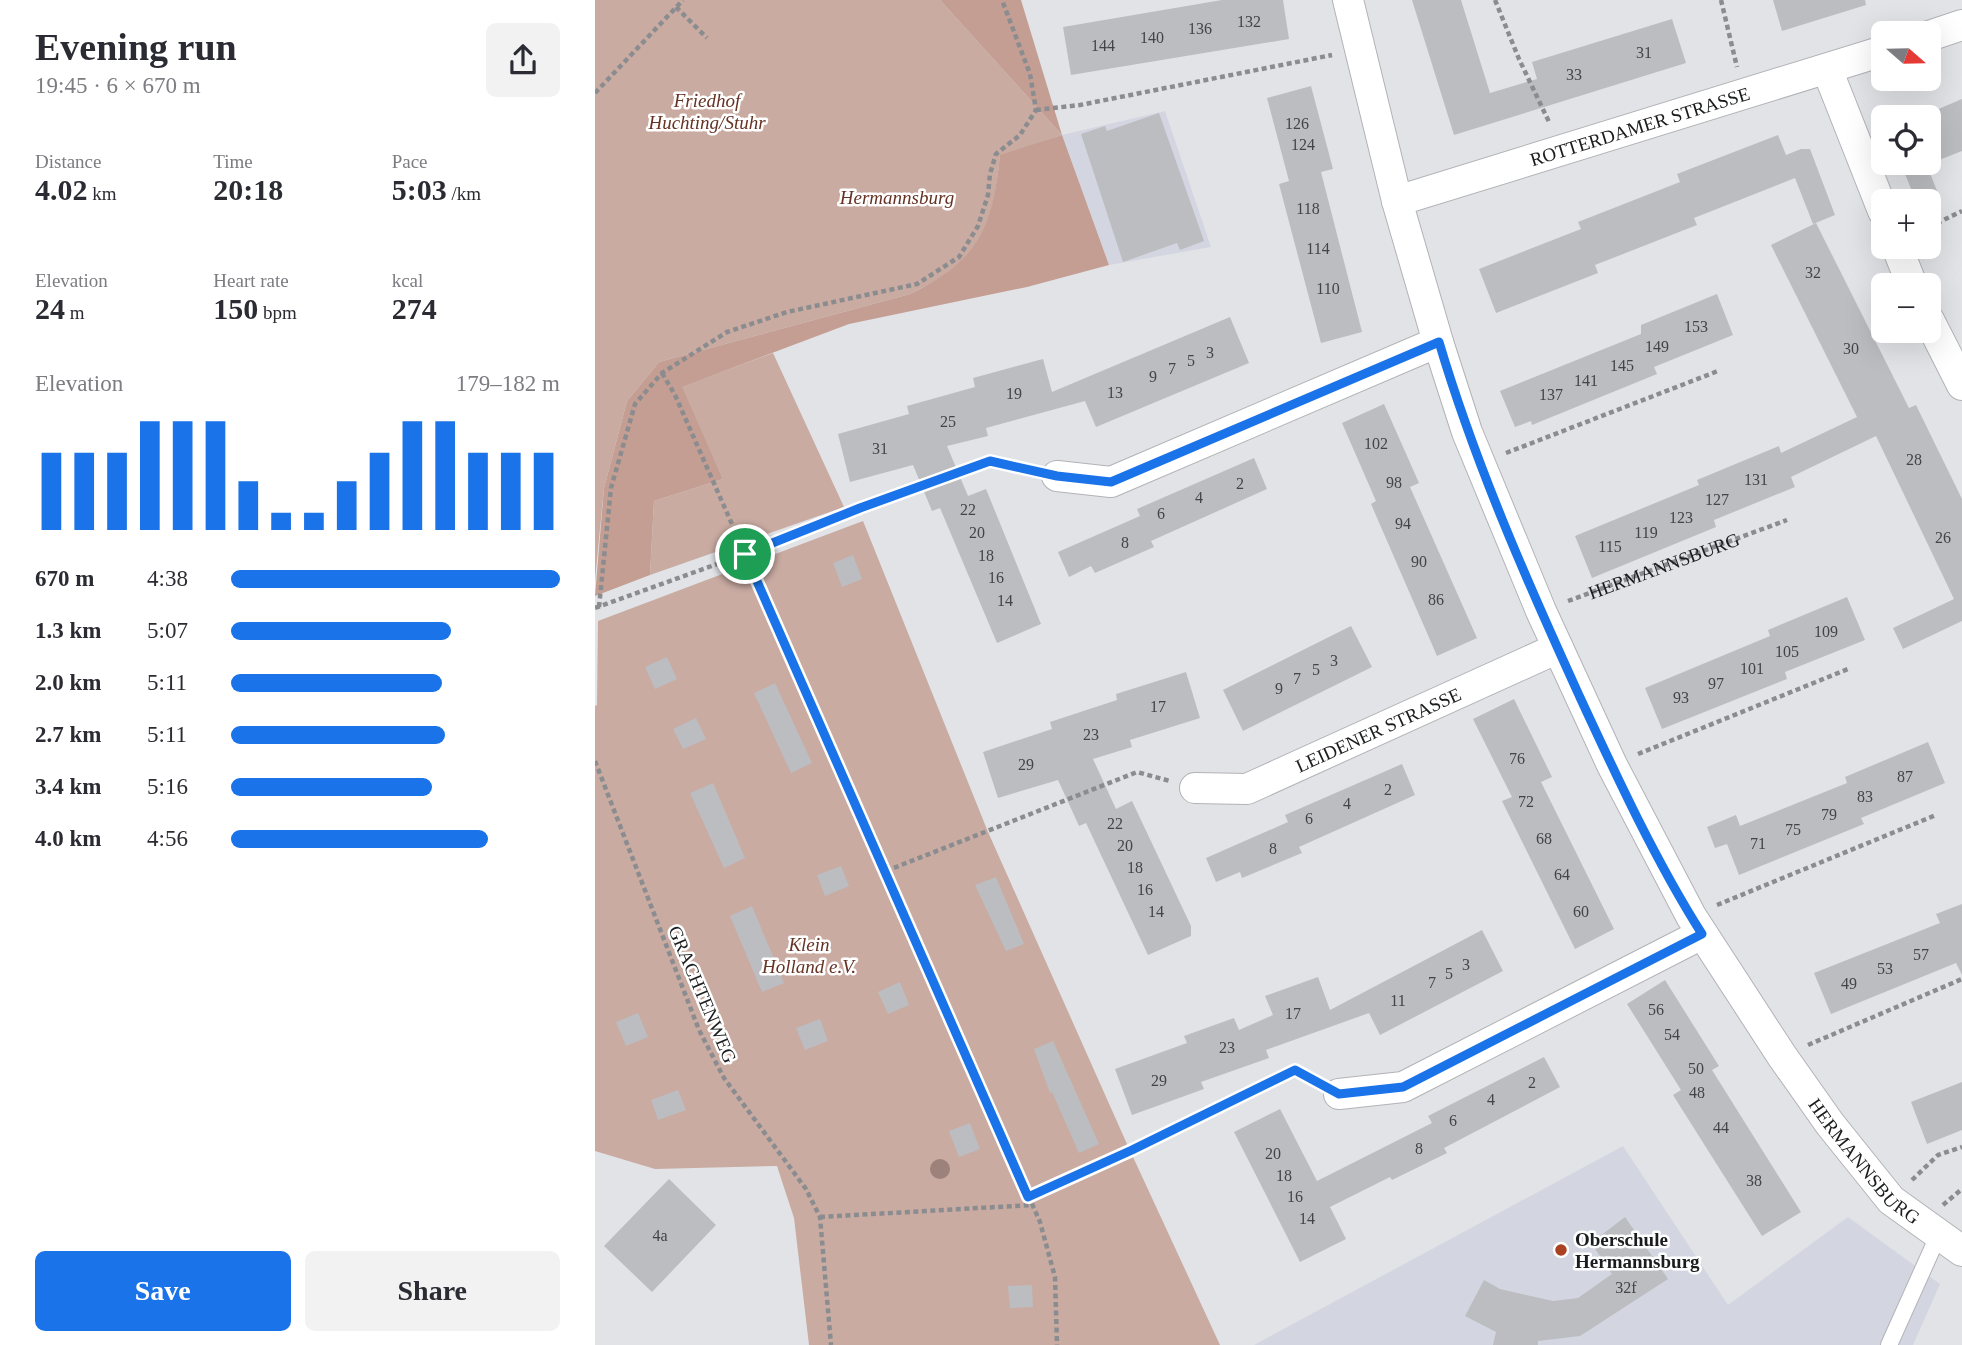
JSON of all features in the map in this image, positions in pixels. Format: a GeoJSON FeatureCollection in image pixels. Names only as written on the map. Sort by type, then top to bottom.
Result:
{"type":"FeatureCollection","features":[{"type":"Feature","properties":{"kind":"street","name":"HERMANNSBURG"},"geometry":{"type":"LineString","coordinates":[[1348,0],[1397,201],[1479,464],[1541,611],[1612,765],[1697,925],[1782,1056],[1830,1124],[1891,1200],[1950,1244]]}},
{"type":"Feature","properties":{"kind":"street"},"geometry":{"type":"LineString","coordinates":[[1941,32],[1962,25]]}},
{"type":"Feature","properties":{"kind":"street","name":"ROTTERDAMER STRASSE"},"geometry":{"type":"LineString","coordinates":[[1397,201],[1871,55]]}},
{"type":"Feature","properties":{"kind":"street"},"geometry":{"type":"LineString","coordinates":[[1826,69],[1874,189]]}},
{"type":"Feature","properties":{"kind":"street"},"geometry":{"type":"LineString","coordinates":[[1057,476],[1111,482],[1439,342]]}},
{"type":"Feature","properties":{"kind":"street"},"geometry":{"type":"LineString","coordinates":[[1941,343],[1962,385]]}},
{"type":"Feature","properties":{"kind":"street","name":"LEIDENER STRASSE"},"geometry":{"type":"LineString","coordinates":[[1195,788],[1247,789],[1558,648]]}},
{"type":"Feature","properties":{"kind":"street"},"geometry":{"type":"LineString","coordinates":[[1339,1094],[1403,1087],[1697,925]]}},
{"type":"Feature","properties":{"kind":"lane"},"geometry":{"type":"LineString","coordinates":[[1888,1345],[1950,1244]]}},
{"type":"Feature","properties":{"kind":"path"},"geometry":{"type":"LineString","coordinates":[[595,93],[683,0]]}},
{"type":"Feature","properties":{"kind":"path"},"geometry":{"type":"LineString","coordinates":[[1002,0],[1030,74],[1036,110],[1020,135],[996,154],[990,173],[988,195],[978,226],[960,257],[917,284],[787,312],[727,332],[662,373],[635,404],[611,488],[597,607],[990,461],[1057,476]]}},
{"type":"Feature","properties":{"kind":"path"},"geometry":{"type":"LineString","coordinates":[[1495,0],[1520,60],[1564,150]]}},
{"type":"Feature","properties":{"kind":"path"},"geometry":{"type":"LineString","coordinates":[[1721,0],[1743,95]]}},
{"type":"Feature","properties":{"kind":"path"},"geometry":{"type":"LineString","coordinates":[[676,7],[707,38]]}},
{"type":"Feature","properties":{"kind":"path"},"geometry":{"type":"LineString","coordinates":[[1036,110],[1080,106],[1360,50]]}},
{"type":"Feature","properties":{"kind":"path"},"geometry":{"type":"LineString","coordinates":[[1941,221],[1962,211]]}},
{"type":"Feature","properties":{"kind":"path"},"geometry":{"type":"LineString","coordinates":[[1479,464],[1718,371]]}},
{"type":"Feature","properties":{"kind":"path"},"geometry":{"type":"LineString","coordinates":[[662,373],[675,395],[1032,1205],[1049,1249],[1055,1277],[1057,1345]]}},
{"type":"Feature","properties":{"kind":"path","name":"HERMANNSBURG"},"geometry":{"type":"LineString","coordinates":[[1541,611],[1787,520]]}},
{"type":"Feature","properties":{"kind":"path"},"geometry":{"type":"LineString","coordinates":[[1612,765],[1848,669]]}},
{"type":"Feature","properties":{"kind":"path","name":"GRACHTENWEG"},"geometry":{"type":"LineString","coordinates":[[595,761],[699,1030],[724,1078],[806,1189],[820,1217],[831,1345]]}},
{"type":"Feature","properties":{"kind":"path"},"geometry":{"type":"LineString","coordinates":[[886,871],[1137,772],[1195,788]]}},
{"type":"Feature","properties":{"kind":"path"},"geometry":{"type":"LineString","coordinates":[[1697,925],[1936,814]]}},
{"type":"Feature","properties":{"kind":"path"},"geometry":{"type":"LineString","coordinates":[[1782,1056],[1962,979]]}},
{"type":"Feature","properties":{"kind":"path"},"geometry":{"type":"LineString","coordinates":[[1028,1197],[1132,1150],[1295,1070],[1339,1094]]}},
{"type":"Feature","properties":{"kind":"path"},"geometry":{"type":"LineString","coordinates":[[1891,1200],[1938,1155],[1962,1147]]}},
{"type":"Feature","properties":{"kind":"path"},"geometry":{"type":"LineString","coordinates":[[820,1217],[1032,1205]]}},
{"type":"Feature","properties":{"kind":"shaded area"},"geometry":{"type":"Polygon","coordinates":[[[940,0],[1021,0],[1062,135],[940,0]]]}},
{"type":"Feature","properties":{"kind":"shaded area"},"geometry":{"type":"Polygon","coordinates":[[[1165,111],[1211,247],[1109,265],[1062,135],[1165,111]]]}},
{"type":"Feature","properties":{"kind":"shaded area"},"geometry":{"type":"Polygon","coordinates":[[[1062,135],[1109,265],[1027,287],[849,324],[682,387],[723,479],[654,501],[650,575],[595,596],[604,488],[627,401],[659,362],[910,294],[952,268],[967,255],[978,240],[992,204],[1000,155],[1062,135]]]}},
{"type":"Feature","properties":{"kind":"shaded area","name":"Oberschule Hermannsburg"},"geometry":{"type":"Polygon","coordinates":[[[1623,1146],[1728,1305],[1848,1217],[1940,1284],[1913,1345],[1254,1345],[1623,1146]]]}},
{"type":"Feature","properties":{"kind":"green space"},"geometry":{"type":"Polygon","coordinates":[[[595,0],[940,0],[1062,135],[1000,156],[992,204],[978,240],[952,269],[934,281],[910,294],[659,362],[627,401],[604,488],[595,581],[595,0]]]}},
{"type":"Feature","properties":{"kind":"green space"},"geometry":{"type":"Polygon","coordinates":[[[773,353],[844,507],[650,575],[654,501],[723,479],[681,387],[773,353]]]}},
{"type":"Feature","properties":{"kind":"green space","name":"Klein Holland e.V."},"geometry":{"type":"Polygon","coordinates":[[[863,521],[988,832],[1220,1345],[809,1345],[794,1218],[777,1166],[655,1169],[595,1151],[595,706],[598,621],[863,521]]]}},
{"type":"Feature","properties":{"kind":"building"},"geometry":{"type":"Polygon","coordinates":[[[1222,0],[1283,0],[1289,39],[1071,75],[1063,27],[1222,0]]]}},
{"type":"Feature","properties":{"kind":"building"},"geometry":{"type":"Polygon","coordinates":[[[1412,0],[1461,0],[1490,93],[1537,79],[1532,62],[1672,19],[1686,63],[1454,135],[1412,0]]]}},
{"type":"Feature","properties":{"kind":"building"},"geometry":{"type":"Polygon","coordinates":[[[1773,0],[1865,0],[1866,5],[1782,31],[1773,0]]]}},
{"type":"Feature","properties":{"kind":"building"},"geometry":{"type":"Polygon","coordinates":[[[1311,86],[1333,169],[1321,172],[1362,332],[1321,343],[1279,184],[1289,181],[1267,98],[1311,86]]]}},
{"type":"Feature","properties":{"kind":"building"},"geometry":{"type":"Polygon","coordinates":[[[1962,99],[1962,151],[1941,159],[1941,108],[1962,99]]]}},
{"type":"Feature","properties":{"kind":"building"},"geometry":{"type":"Polygon","coordinates":[[[1159,113],[1204,241],[1180,250],[1177,243],[1123,262],[1081,134],[1105,126],[1107,131],[1159,113]]]}},
{"type":"Feature","properties":{"kind":"building"},"geometry":{"type":"Polygon","coordinates":[[[1778,135],[1786,155],[1801,149],[1810,149],[1835,215],[1813,224],[1795,178],[1694,218],[1697,225],[1595,265],[1598,273],[1496,313],[1479,269],[1581,229],[1578,222],[1680,182],[1677,174],[1778,135]]]}},
{"type":"Feature","properties":{"kind":"building"},"geometry":{"type":"Polygon","coordinates":[[[1905,175],[1931,175],[1936,189],[1911,189],[1905,175]]]}},
{"type":"Feature","properties":{"kind":"building"},"geometry":{"type":"Polygon","coordinates":[[[1816,223],[1871,332],[1871,343],[1876,343],[1909,408],[1916,405],[1962,499],[1962,621],[1903,649],[1893,628],[1954,599],[1876,436],[1791,477],[1795,487],[1714,520],[1716,527],[1592,578],[1575,536],[1699,485],[1697,480],[1779,446],[1781,453],[1857,417],[1771,245],[1816,223]]]}},
{"type":"Feature","properties":{"kind":"building"},"geometry":{"type":"Polygon","coordinates":[[[1717,294],[1733,335],[1654,367],[1657,374],[1532,425],[1531,421],[1515,427],[1500,391],[1641,334],[1641,325],[1717,294]]]}},
{"type":"Feature","properties":{"kind":"building"},"geometry":{"type":"Polygon","coordinates":[[[1230,317],[1249,363],[1096,427],[1085,401],[986,428],[988,436],[947,446],[968,496],[986,489],[1041,624],[997,643],[940,508],[932,511],[913,465],[850,482],[838,434],[909,414],[907,406],[975,387],[973,378],[1043,359],[1052,392],[1230,317]]]}},
{"type":"Feature","properties":{"kind":"building"},"geometry":{"type":"Polygon","coordinates":[[[1384,404],[1419,483],[1410,487],[1477,638],[1437,656],[1371,504],[1376,501],[1342,423],[1384,404]]]}},
{"type":"Feature","properties":{"kind":"building"},"geometry":{"type":"Polygon","coordinates":[[[1254,458],[1267,489],[1151,541],[1154,547],[1095,573],[1091,566],[1069,577],[1058,552],[1140,516],[1137,509],[1254,458]]]}},
{"type":"Feature","properties":{"kind":"building"},"geometry":{"type":"Polygon","coordinates":[[[853,555],[862,579],[842,587],[833,563],[853,555]]]}},
{"type":"Feature","properties":{"kind":"building"},"geometry":{"type":"Polygon","coordinates":[[[1847,597],[1865,640],[1785,672],[1787,679],[1662,729],[1645,688],[1770,636],[1768,630],[1847,597]]]}},
{"type":"Feature","properties":{"kind":"building"},"geometry":{"type":"Polygon","coordinates":[[[1351,626],[1372,667],[1243,731],[1223,690],[1351,626]]]}},
{"type":"Feature","properties":{"kind":"building"},"geometry":{"type":"Polygon","coordinates":[[[667,657],[677,679],[655,689],[645,667],[667,657]]]}},
{"type":"Feature","properties":{"kind":"building"},"geometry":{"type":"Polygon","coordinates":[[[1186,672],[1200,718],[1130,740],[1132,747],[1093,759],[1116,809],[1132,801],[1191,926],[1191,936],[1148,955],[1086,823],[1079,826],[1058,780],[998,798],[983,752],[1052,729],[1050,722],[1117,700],[1116,694],[1186,672]]]}},
{"type":"Feature","properties":{"kind":"building"},"geometry":{"type":"Polygon","coordinates":[[[775,683],[812,763],[791,773],[754,693],[775,683]]]}},
{"type":"Feature","properties":{"kind":"building"},"geometry":{"type":"Polygon","coordinates":[[[1514,699],[1552,777],[1541,782],[1614,929],[1575,949],[1502,801],[1512,797],[1473,719],[1514,699]]]}},
{"type":"Feature","properties":{"kind":"building"},"geometry":{"type":"Polygon","coordinates":[[[696,718],[706,739],[683,749],[673,729],[696,718]]]}},
{"type":"Feature","properties":{"kind":"building"},"geometry":{"type":"Polygon","coordinates":[[[1928,742],[1945,783],[1861,818],[1864,824],[1739,875],[1727,844],[1715,848],[1707,827],[1736,815],[1740,826],[1847,783],[1845,777],[1928,742]]]}},
{"type":"Feature","properties":{"kind":"building"},"geometry":{"type":"Polygon","coordinates":[[[1402,764],[1415,795],[1299,847],[1302,853],[1242,878],[1240,872],[1216,882],[1206,858],[1288,822],[1285,815],[1402,764]]]}},
{"type":"Feature","properties":{"kind":"building"},"geometry":{"type":"Polygon","coordinates":[[[713,783],[745,858],[724,868],[690,793],[713,783]]]}},
{"type":"Feature","properties":{"kind":"building"},"geometry":{"type":"Polygon","coordinates":[[[841,866],[849,886],[825,896],[817,875],[841,866]]]}},
{"type":"Feature","properties":{"kind":"building"},"geometry":{"type":"Polygon","coordinates":[[[996,877],[1024,944],[1006,951],[975,885],[996,877]]]}},
{"type":"Feature","properties":{"kind":"building"},"geometry":{"type":"Polygon","coordinates":[[[1962,904],[1962,975],[1956,963],[1831,1014],[1814,973],[1940,923],[1936,914],[1962,904]]]}},
{"type":"Feature","properties":{"kind":"building"},"geometry":{"type":"Polygon","coordinates":[[[752,906],[784,983],[762,992],[730,916],[752,906]]]}},
{"type":"Feature","properties":{"kind":"building"},"geometry":{"type":"Polygon","coordinates":[[[1482,930],[1503,971],[1380,1035],[1369,1013],[1266,1050],[1269,1058],[1201,1082],[1204,1089],[1132,1115],[1115,1069],[1187,1043],[1184,1036],[1234,1018],[1239,1030],[1273,1015],[1265,996],[1318,977],[1330,1010],[1482,930]]]}},
{"type":"Feature","properties":{"kind":"building"},"geometry":{"type":"Polygon","coordinates":[[[1665,980],[1719,1066],[1712,1070],[1801,1212],[1762,1236],[1673,1095],[1681,1090],[1627,1004],[1665,980]]]}},
{"type":"Feature","properties":{"kind":"building"},"geometry":{"type":"Polygon","coordinates":[[[900,982],[909,1005],[888,1014],[878,992],[900,982]]]}},
{"type":"Feature","properties":{"kind":"building"},"geometry":{"type":"Polygon","coordinates":[[[638,1013],[648,1037],[626,1046],[616,1022],[638,1013]]]}},
{"type":"Feature","properties":{"kind":"building"},"geometry":{"type":"Polygon","coordinates":[[[820,1019],[828,1041],[805,1050],[796,1028],[820,1019]]]}},
{"type":"Feature","properties":{"kind":"building"},"geometry":{"type":"Polygon","coordinates":[[[1053,1041],[1099,1144],[1079,1153],[1052,1092],[1050,1093],[1034,1049],[1053,1041]]]}},
{"type":"Feature","properties":{"kind":"building"},"geometry":{"type":"Polygon","coordinates":[[[1544,1057],[1560,1087],[1444,1148],[1447,1153],[1330,1207],[1346,1239],[1300,1262],[1234,1132],[1280,1109],[1317,1181],[1432,1123],[1428,1116],[1544,1057]]]}},
{"type":"Feature","properties":{"kind":"building"},"geometry":{"type":"Polygon","coordinates":[[[1962,1082],[1962,1130],[1927,1144],[1911,1102],[1962,1082]]]}},
{"type":"Feature","properties":{"kind":"building"},"geometry":{"type":"Polygon","coordinates":[[[678,1090],[686,1110],[658,1120],[651,1100],[678,1090]]]}},
{"type":"Feature","properties":{"kind":"building"},"geometry":{"type":"Polygon","coordinates":[[[970,1123],[980,1149],[959,1157],[949,1131],[970,1123]]]}},
{"type":"Feature","properties":{"kind":"building"},"geometry":{"type":"Polygon","coordinates":[[[669,1179],[716,1225],[652,1292],[604,1246],[669,1179]]]}},
{"type":"Feature","properties":{"kind":"building"},"geometry":{"type":"Polygon","coordinates":[[[1625,1217],[1668,1279],[1580,1336],[1538,1341],[1538,1345],[1493,1345],[1496,1332],[1465,1316],[1484,1280],[1500,1289],[1553,1301],[1578,1298],[1612,1274],[1591,1243],[1625,1217]]]}},
{"type":"Feature","properties":{"kind":"building"},"geometry":{"type":"Polygon","coordinates":[[[1032,1285],[1033,1307],[1010,1308],[1008,1286],[1032,1285]]]}},
{"type":"Feature","properties":{"kind":"place","name":"Oberschule Hermannsburg"},"geometry":{"type":"Point","coordinates":[1561,1250]}},
{"type":"Feature","properties":{"kind":"route"},"geometry":{"type":"LineString","coordinates":[[1439,342],[1467,432],[1541,611],[1612,765],[1702,934],[1403,1087],[1339,1094],[1295,1070],[1132,1150],[1028,1197],[745,554],[860,508],[990,461],[1057,476],[1111,482],[1439,342]]}},
{"type":"Feature","properties":{"kind":"park label","name":"Friedhof Huchting/Stuhr"},"geometry":{"type":"Point","coordinates":[707,111]}},
{"type":"Feature","properties":{"kind":"park label","name":"Hermannsburg"},"geometry":{"type":"Point","coordinates":[897,197]}}]}
